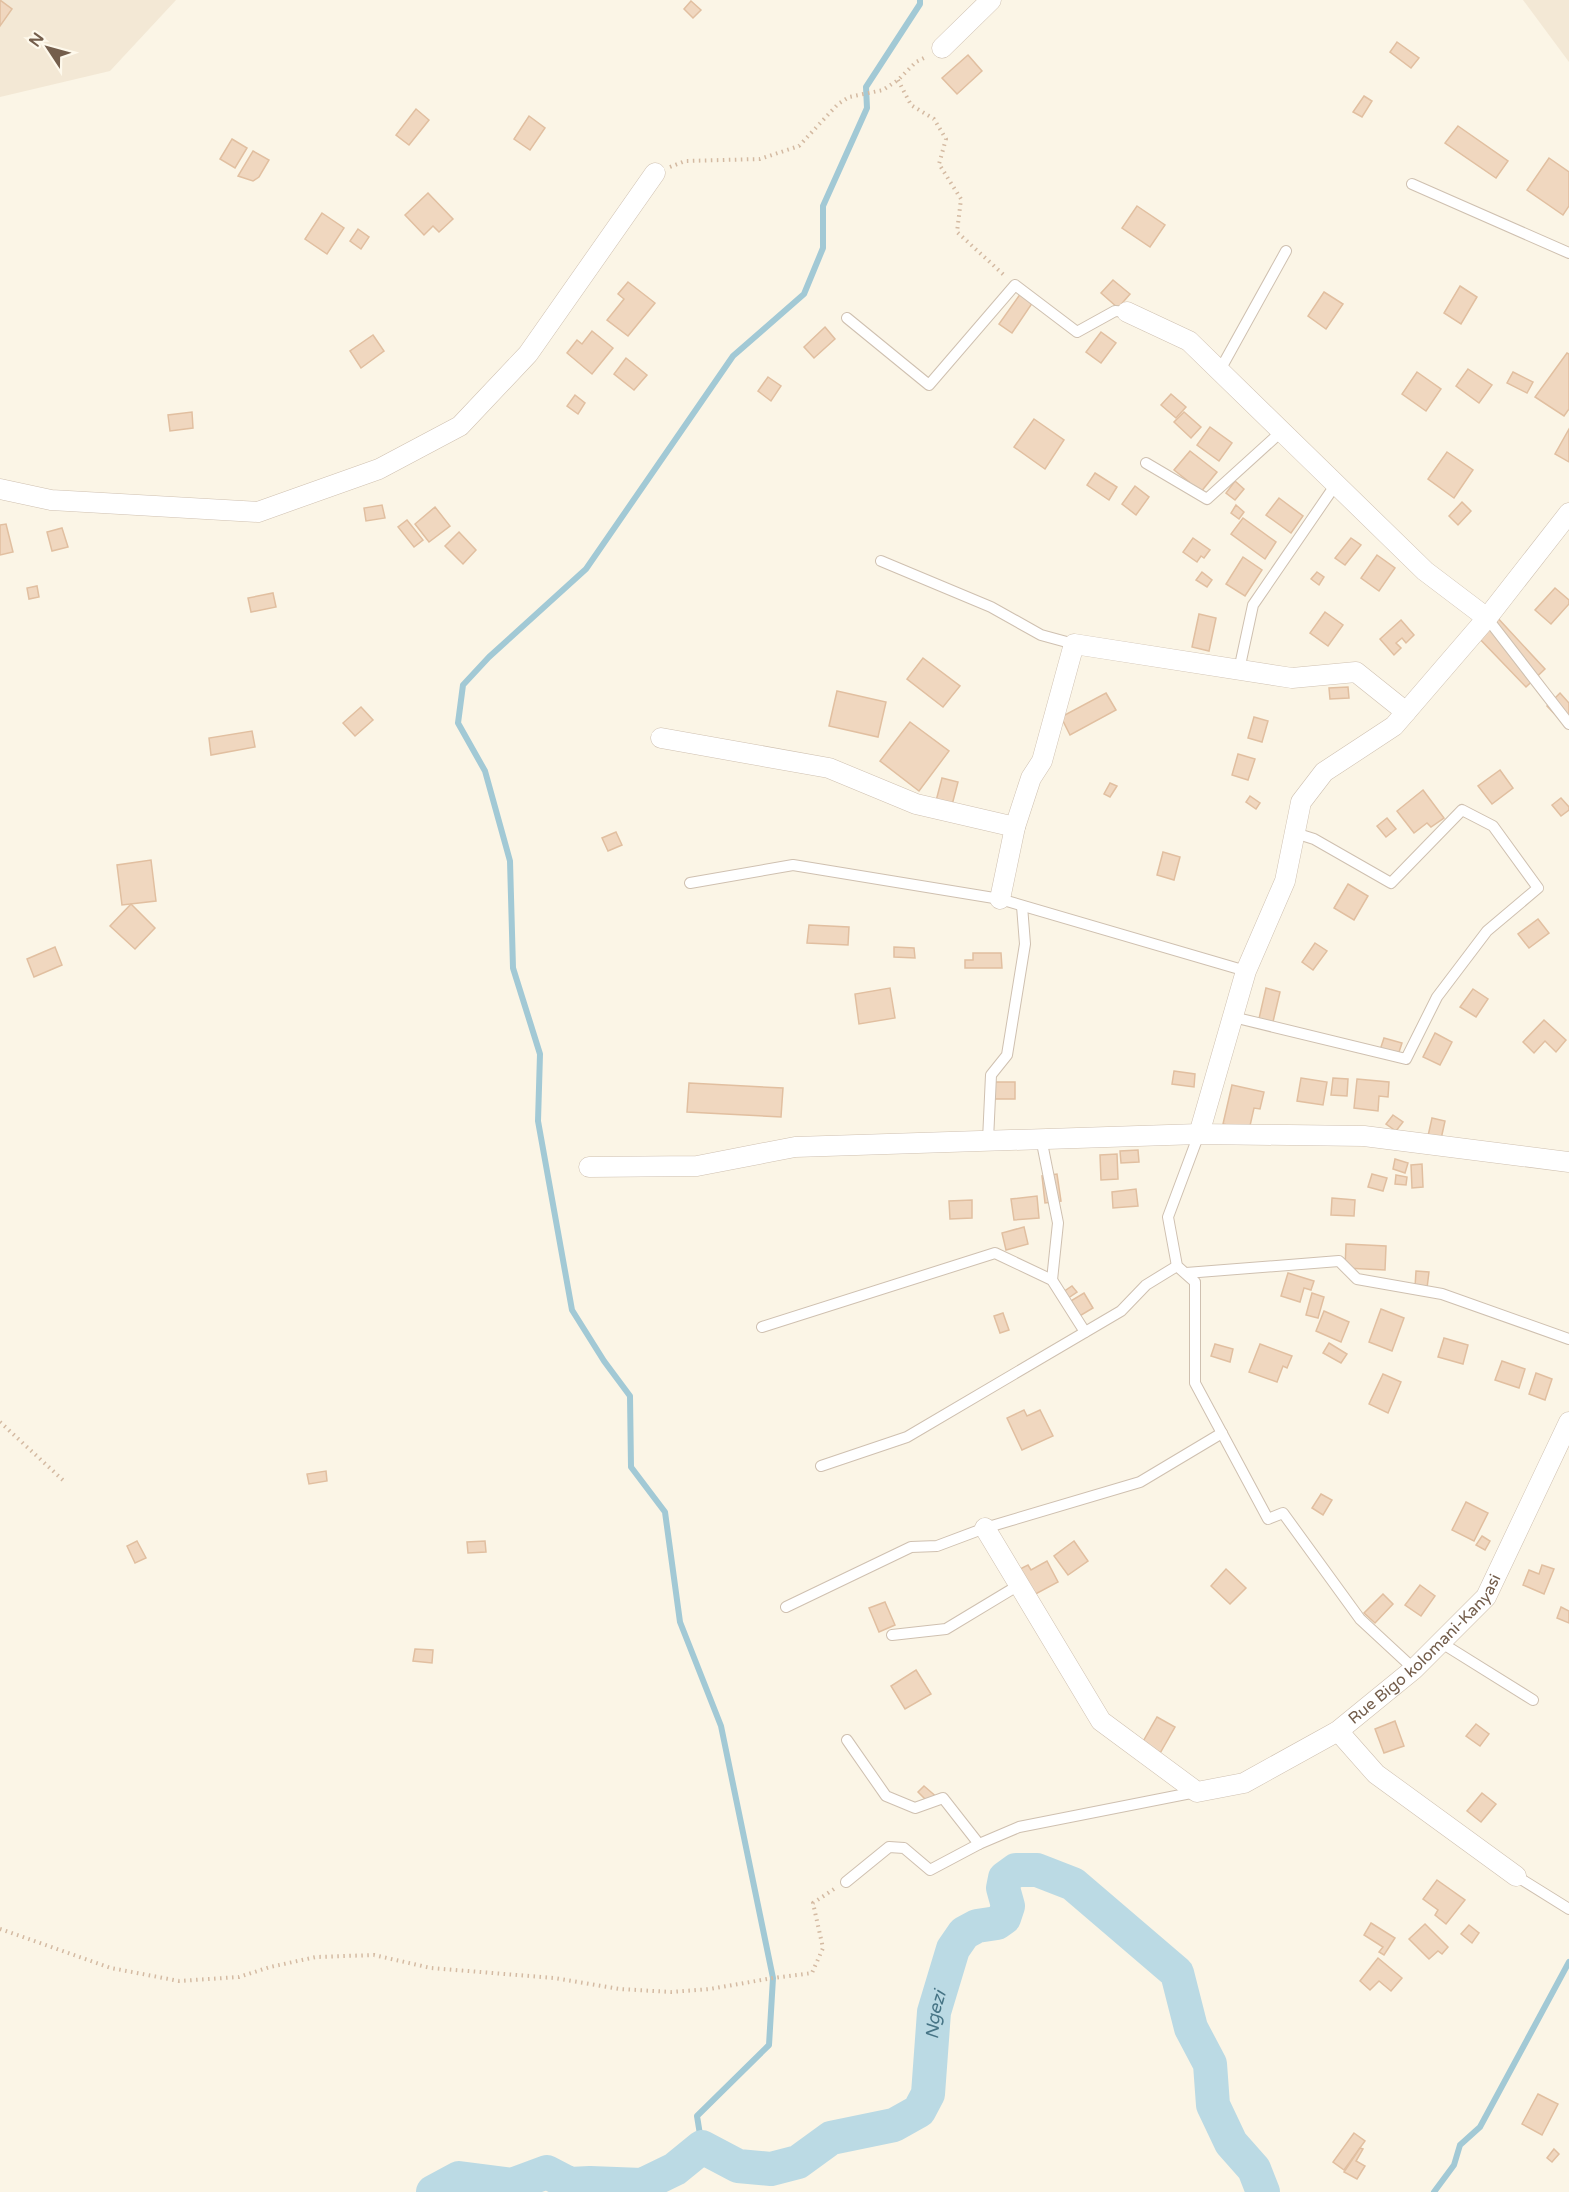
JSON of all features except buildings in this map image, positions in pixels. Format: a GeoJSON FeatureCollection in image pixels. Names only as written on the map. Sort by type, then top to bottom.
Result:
{"type":"FeatureCollection","features":[{"type":"Feature","properties":{"kind":"street"},"geometry":{"type":"LineString","coordinates":[[942,48],[991,0]]}},
{"type":"Feature","properties":{"kind":"street"},"geometry":{"type":"LineString","coordinates":[[0,489],[51,500],[258,512],[379,469],[459,426],[528,354],[655,173]]}},
{"type":"Feature","properties":{"kind":"street"},"geometry":{"type":"LineString","coordinates":[[1127,312],[1190,341],[1425,571],[1487,618]]}},
{"type":"Feature","properties":{"kind":"street"},"geometry":{"type":"LineString","coordinates":[[1199,1134],[1246,971],[1285,881],[1301,801],[1324,772],[1394,726],[1487,618],[1569,513]]}},
{"type":"Feature","properties":{"kind":"street"},"geometry":{"type":"LineString","coordinates":[[1000,899],[1015,827],[1031,777],[1042,761],[1074,644],[1292,678],[1356,672],[1406,711]]}},
{"type":"Feature","properties":{"kind":"street"},"geometry":{"type":"LineString","coordinates":[[661,738],[830,768],[916,804],[1015,827]]}},
{"type":"Feature","properties":{"kind":"street"},"geometry":{"type":"LineString","coordinates":[[589,1167],[697,1166],[795,1148],[1199,1134],[1364,1136],[1569,1162]]}},
{"type":"Feature","properties":{"kind":"street","name":"Rue Bigo kolomani-Kanyasi"},"geometry":{"type":"LineString","coordinates":[[1197,1792],[1244,1783],[1338,1731],[1414,1669],[1486,1597],[1569,1422]]}},
{"type":"Feature","properties":{"kind":"street"},"geometry":{"type":"LineString","coordinates":[[985,1528],[1101,1721],[1197,1792]]}},
{"type":"Feature","properties":{"kind":"street"},"geometry":{"type":"LineString","coordinates":[[1338,1731],[1376,1774],[1516,1876]]}},
{"type":"Feature","properties":{"kind":"lane"},"geometry":{"type":"LineString","coordinates":[[1412,184],[1569,253]]}},
{"type":"Feature","properties":{"kind":"lane"},"geometry":{"type":"LineString","coordinates":[[1220,370],[1286,251]]}},
{"type":"Feature","properties":{"kind":"lane"},"geometry":{"type":"LineString","coordinates":[[847,318],[929,385],[1015,285],[1077,332],[1115,310],[1127,312]]}},
{"type":"Feature","properties":{"kind":"lane"},"geometry":{"type":"LineString","coordinates":[[1146,463],[1207,499],[1282,431]]}},
{"type":"Feature","properties":{"kind":"lane"},"geometry":{"type":"LineString","coordinates":[[1239,670],[1253,605],[1336,484]]}},
{"type":"Feature","properties":{"kind":"lane"},"geometry":{"type":"LineString","coordinates":[[881,561],[991,608],[1041,635],[1074,644]]}},
{"type":"Feature","properties":{"kind":"lane"},"geometry":{"type":"LineString","coordinates":[[1487,618],[1569,724]]}},
{"type":"Feature","properties":{"kind":"lane"},"geometry":{"type":"LineString","coordinates":[[1233,1017],[1406,1059],[1437,997],[1473,950],[1487,932],[1538,888],[1493,826],[1462,810],[1391,883],[1314,838],[1295,834]]}},
{"type":"Feature","properties":{"kind":"lane"},"geometry":{"type":"LineString","coordinates":[[690,883],[793,865],[1000,899],[1246,971]]}},
{"type":"Feature","properties":{"kind":"lane"},"geometry":{"type":"LineString","coordinates":[[988,1140],[991,1075],[1007,1054],[1025,944],[1022,906]]}},
{"type":"Feature","properties":{"kind":"lane"},"geometry":{"type":"LineString","coordinates":[[1199,1134],[1168,1217],[1182,1270],[1195,1282],[1195,1383],[1268,1519],[1283,1513],[1359,1618],[1414,1669]]}},
{"type":"Feature","properties":{"kind":"lane"},"geometry":{"type":"LineString","coordinates":[[1041,1138],[1058,1223],[1052,1280]]}},
{"type":"Feature","properties":{"kind":"lane"},"geometry":{"type":"LineString","coordinates":[[762,1327],[995,1253],[1052,1280],[1085,1332]]}},
{"type":"Feature","properties":{"kind":"lane"},"geometry":{"type":"LineString","coordinates":[[821,1466],[907,1437],[1121,1311],[1146,1285],[1182,1270],[1339,1261],[1358,1279],[1442,1294],[1569,1339]]}},
{"type":"Feature","properties":{"kind":"lane"},"geometry":{"type":"LineString","coordinates":[[786,1607],[911,1547],[937,1546],[985,1528],[1140,1482],[1222,1433]]}},
{"type":"Feature","properties":{"kind":"lane"},"geometry":{"type":"LineString","coordinates":[[892,1635],[945,1629],[1019,1585]]}},
{"type":"Feature","properties":{"kind":"lane"},"geometry":{"type":"LineString","coordinates":[[1440,1642],[1533,1700]]}},
{"type":"Feature","properties":{"kind":"lane"},"geometry":{"type":"LineString","coordinates":[[847,1740],[886,1796],[915,1808],[943,1798],[979,1844]]}},
{"type":"Feature","properties":{"kind":"lane"},"geometry":{"type":"LineString","coordinates":[[846,1882],[889,1847],[904,1848],[930,1870],[979,1844],[1019,1827],[1197,1792]]}},
{"type":"Feature","properties":{"kind":"lane"},"geometry":{"type":"LineString","coordinates":[[1516,1876],[1569,1909]]}},
{"type":"Feature","properties":{"kind":"path"},"geometry":{"type":"LineString","coordinates":[[655,173],[685,161],[760,159],[799,146],[838,104],[849,97],[883,90],[898,80],[916,62],[942,48]]}},
{"type":"Feature","properties":{"kind":"path"},"geometry":{"type":"LineString","coordinates":[[898,80],[911,105],[934,119],[946,139],[939,164],[961,199],[957,232],[1015,285]]}},
{"type":"Feature","properties":{"kind":"path"},"geometry":{"type":"LineString","coordinates":[[0,1422],[65,1482]]}},
{"type":"Feature","properties":{"kind":"path"},"geometry":{"type":"LineString","coordinates":[[0,1929],[111,1968],[179,1981],[239,1977],[270,1967],[316,1957],[374,1955],[430,1968],[554,1978],[620,1989],[671,1992],[710,1989],[812,1973],[823,1948],[813,1903],[846,1882]]}},
{"type":"Feature","properties":{"kind":"shaded area"},"geometry":{"type":"Polygon","coordinates":[[[0,0],[176,0],[110,71],[0,97],[0,0]]]}},
{"type":"Feature","properties":{"kind":"shaded area"},"geometry":{"type":"Polygon","coordinates":[[[1523,0],[1569,0],[1569,62],[1523,0]]]}},
{"type":"Feature","properties":{"kind":"waterway"},"geometry":{"type":"LineString","coordinates":[[702,2147],[697,2116],[769,2045],[773,1978],[721,1726],[680,1622],[665,1512],[631,1467],[630,1396],[604,1361],[572,1310],[538,1121],[540,1054],[513,968],[510,861],[485,771],[458,723],[463,685],[489,657],[586,569],[733,356],[804,294],[823,248],[823,206],[867,108],[866,87],[920,4],[920,0]]}},
{"type":"Feature","properties":{"kind":"waterway","name":"Ngezi"},"geometry":{"type":"LineString","coordinates":[[433,2192],[459,2178],[512,2185],[547,2172],[570,2184],[642,2185],[675,2169],[702,2147],[738,2166],[771,2169],[798,2162],[831,2138],[894,2125],[919,2111],[928,2094],[934,2012],[953,1949],[964,1933],[977,1926],[997,1923],[1004,1918],[1008,1906],[1003,1888],[1005,1878],[1016,1870],[1037,1870],[1073,1884],[1177,1973],[1191,2028],[1210,2064],[1213,2105],[1231,2143],[1254,2169],[1263,2192]]}},
{"type":"Feature","properties":{"kind":"waterway"},"geometry":{"type":"LineString","coordinates":[[1434,2192],[1454,2165],[1460,2145],[1480,2127],[1569,1962]]}},
{"type":"Feature","properties":{"kind":"waterway"},"geometry":{"type":"LineString","coordinates":[[1262,2189],[1274,2192]]}}]}
